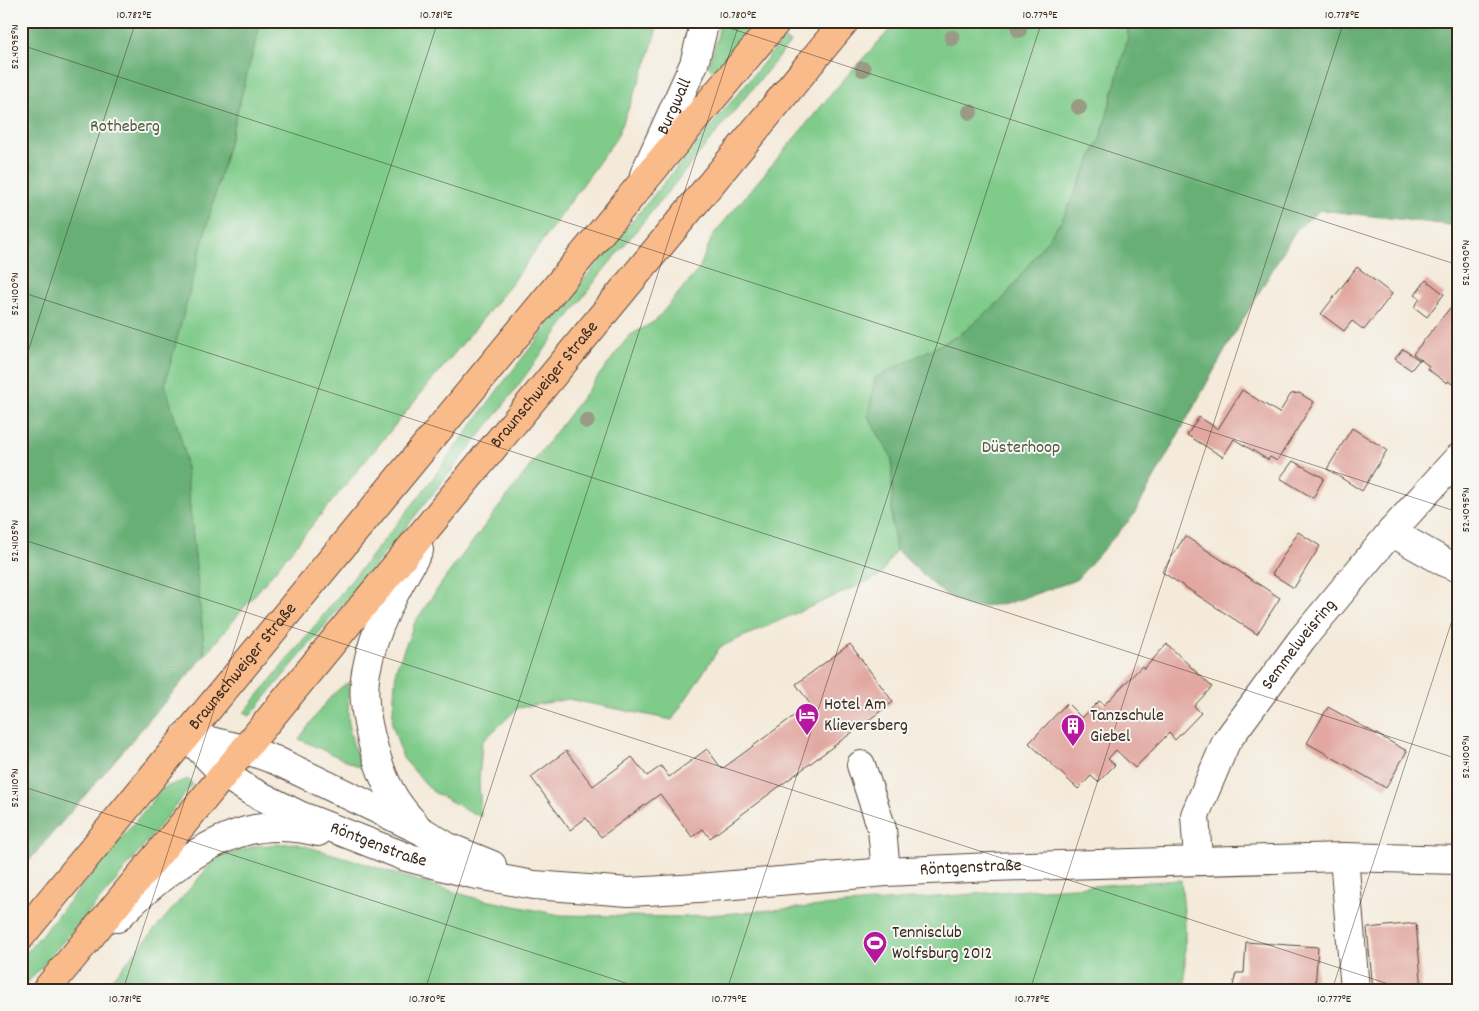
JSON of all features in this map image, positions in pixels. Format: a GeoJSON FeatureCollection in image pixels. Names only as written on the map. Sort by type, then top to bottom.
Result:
{"type":"FeatureCollection","features":[{"type":"Feature","properties":{"kind":"main road","name":"Braunschweiger Straße"},"geometry":{"type":"LineString","coordinates":[[21,936],[777,21]]}},
{"type":"Feature","properties":{"kind":"main road","name":"Braunschweiger Straße"},"geometry":{"type":"LineString","coordinates":[[46,990],[845,21]]}},
{"type":"Feature","properties":{"kind":"street","name":"Burgwall"},"geometry":{"type":"LineString","coordinates":[[637,189],[694,64],[705,21]]}},
{"type":"Feature","properties":{"kind":"street","name":"Semmelweisring"},"geometry":{"type":"LineString","coordinates":[[1198,860],[1195,815],[1226,742],[1302,639],[1391,532],[1458,458]]}},
{"type":"Feature","properties":{"kind":"street"},"geometry":{"type":"LineString","coordinates":[[422,831],[401,810],[389,790],[380,769],[367,719],[365,673],[378,627],[393,595],[420,548],[465,482]]}},
{"type":"Feature","properties":{"kind":"street"},"geometry":{"type":"LineString","coordinates":[[1391,532],[1458,568]]}},
{"type":"Feature","properties":{"kind":"street","name":"Braunschweiger Straße"},"geometry":{"type":"LineString","coordinates":[[186,735],[244,749]]}},
{"type":"Feature","properties":{"kind":"street","name":"Röntgenstraße"},"geometry":{"type":"LineString","coordinates":[[186,735],[224,774],[249,790],[299,815],[406,857],[472,874],[534,885],[629,892],[886,872],[991,867],[1344,857],[1458,860]]}},
{"type":"Feature","properties":{"kind":"street","name":"Röntgenstraße"},"geometry":{"type":"LineString","coordinates":[[244,749],[304,772],[482,862],[537,879],[597,890]]}},
{"type":"Feature","properties":{"kind":"street"},"geometry":{"type":"LineString","coordinates":[[861,765],[882,829],[886,872]]}},
{"type":"Feature","properties":{"kind":"street"},"geometry":{"type":"LineString","coordinates":[[46,990],[136,899],[190,857],[237,834],[278,826],[312,830],[387,849]]}},
{"type":"Feature","properties":{"kind":"street"},"geometry":{"type":"LineString","coordinates":[[1344,857],[1354,990]]}},
{"type":"Feature","properties":{"kind":"green space","name":"Rotheberg"},"geometry":{"type":"Polygon","coordinates":[[[21,21],[261,21],[165,384],[184,450],[205,655],[21,870],[21,21]]]}},
{"type":"Feature","properties":{"kind":"green space"},"geometry":{"type":"Polygon","coordinates":[[[261,21],[659,21],[647,62],[617,137],[510,286],[205,655],[184,450],[165,384],[261,21]]]}},
{"type":"Feature","properties":{"kind":"green space"},"geometry":{"type":"Polygon","coordinates":[[[720,21],[756,21],[717,70],[711,69],[708,65],[717,40],[720,21]]]}},
{"type":"Feature","properties":{"kind":"green space"},"geometry":{"type":"Polygon","coordinates":[[[898,21],[1127,21],[1128,37],[1101,137],[1062,220],[1004,298],[961,334],[875,378],[868,416],[892,458],[892,523],[896,550],[880,576],[720,647],[672,720],[568,699],[518,708],[482,742],[479,781],[481,817],[433,792],[403,758],[392,724],[396,669],[415,622],[445,578],[629,336],[655,321],[699,269],[713,235],[844,79],[898,21]]]}},
{"type":"Feature","properties":{"kind":"green space","name":"Düsterhoop"},"geometry":{"type":"Polygon","coordinates":[[[1127,21],[1458,21],[1458,226],[1320,210],[1296,230],[1232,338],[1133,516],[1076,580],[1006,604],[969,607],[943,593],[896,550],[892,523],[892,458],[868,416],[875,378],[961,334],[1004,298],[1062,220],[1101,137],[1128,37],[1127,21]]]}},
{"type":"Feature","properties":{"kind":"green space"},"geometry":{"type":"Polygon","coordinates":[[[784,38],[790,43],[598,277],[497,414],[250,716],[244,713],[421,494],[506,379],[591,271],[784,38]]]}},
{"type":"Feature","properties":{"kind":"green space"},"geometry":{"type":"Polygon","coordinates":[[[350,682],[349,726],[362,768],[299,739],[329,699],[350,682]]]}},
{"type":"Feature","properties":{"kind":"green space"},"geometry":{"type":"Polygon","coordinates":[[[188,779],[193,784],[109,889],[21,990],[21,959],[163,788],[188,779]]]}},
{"type":"Feature","properties":{"kind":"green space"},"geometry":{"type":"Polygon","coordinates":[[[294,843],[475,898],[560,915],[684,917],[998,892],[1181,880],[1185,922],[1185,990],[103,990],[216,858],[255,846],[294,843]]]}},
{"type":"Feature","properties":{"kind":"building"},"geometry":{"type":"Polygon","coordinates":[[[1357,267],[1392,294],[1364,330],[1352,321],[1344,331],[1321,314],[1357,267]]]}},
{"type":"Feature","properties":{"kind":"building"},"geometry":{"type":"Polygon","coordinates":[[[1426,280],[1444,294],[1427,317],[1414,307],[1420,299],[1415,295],[1426,280]]]}},
{"type":"Feature","properties":{"kind":"building"},"geometry":{"type":"Polygon","coordinates":[[[1450,308],[1458,314],[1458,388],[1427,369],[1429,366],[1413,354],[1450,308]]]}},
{"type":"Feature","properties":{"kind":"building"},"geometry":{"type":"Polygon","coordinates":[[[1403,349],[1419,360],[1411,370],[1395,359],[1403,349]]]}},
{"type":"Feature","properties":{"kind":"building"},"geometry":{"type":"Polygon","coordinates":[[[1242,390],[1279,413],[1291,394],[1299,393],[1314,402],[1277,461],[1270,457],[1268,460],[1234,439],[1223,457],[1187,435],[1199,417],[1218,429],[1242,390]]]}},
{"type":"Feature","properties":{"kind":"building"},"geometry":{"type":"Polygon","coordinates":[[[1352,428],[1387,450],[1362,491],[1327,469],[1352,428]]]}},
{"type":"Feature","properties":{"kind":"building"},"geometry":{"type":"Polygon","coordinates":[[[1293,461],[1324,478],[1313,498],[1280,478],[1293,461]]]}},
{"type":"Feature","properties":{"kind":"building"},"geometry":{"type":"Polygon","coordinates":[[[1298,532],[1320,546],[1294,588],[1272,574],[1298,532]]]}},
{"type":"Feature","properties":{"kind":"building"},"geometry":{"type":"Polygon","coordinates":[[[1185,536],[1280,598],[1257,634],[1162,572],[1185,536]]]}},
{"type":"Feature","properties":{"kind":"building"},"geometry":{"type":"Polygon","coordinates":[[[850,644],[893,702],[710,838],[703,829],[692,837],[660,794],[601,837],[586,818],[570,830],[531,777],[566,751],[593,786],[632,757],[647,776],[661,766],[669,777],[707,749],[722,769],[810,704],[796,684],[850,644]]]}},
{"type":"Feature","properties":{"kind":"building"},"geometry":{"type":"Polygon","coordinates":[[[1167,644],[1212,687],[1194,706],[1201,713],[1175,740],[1169,733],[1135,768],[1116,750],[1108,759],[1115,765],[1098,782],[1091,776],[1078,789],[1029,743],[1067,703],[1082,718],[1099,701],[1104,705],[1142,666],[1144,669],[1167,644]]]}},
{"type":"Feature","properties":{"kind":"building"},"geometry":{"type":"Polygon","coordinates":[[[1328,707],[1407,751],[1386,788],[1307,743],[1328,707]]]}},
{"type":"Feature","properties":{"kind":"building"},"geometry":{"type":"Polygon","coordinates":[[[1416,923],[1422,990],[1373,990],[1367,928],[1416,923]]]}},
{"type":"Feature","properties":{"kind":"building"},"geometry":{"type":"Polygon","coordinates":[[[1246,942],[1318,947],[1315,988],[1268,985],[1267,990],[1232,990],[1236,973],[1244,973],[1246,942]]]}},
{"type":"Feature","properties":{"kind":"place","name":"Hotel Am Klieversberg"},"geometry":{"type":"Point","coordinates":[807,736]}},
{"type":"Feature","properties":{"kind":"place","name":"Tanzschule Giebel"},"geometry":{"type":"Point","coordinates":[1073,747]}},
{"type":"Feature","properties":{"kind":"place","name":"Tennisclub Wolfsburg 2012"},"geometry":{"type":"Point","coordinates":[875,964]}}]}
